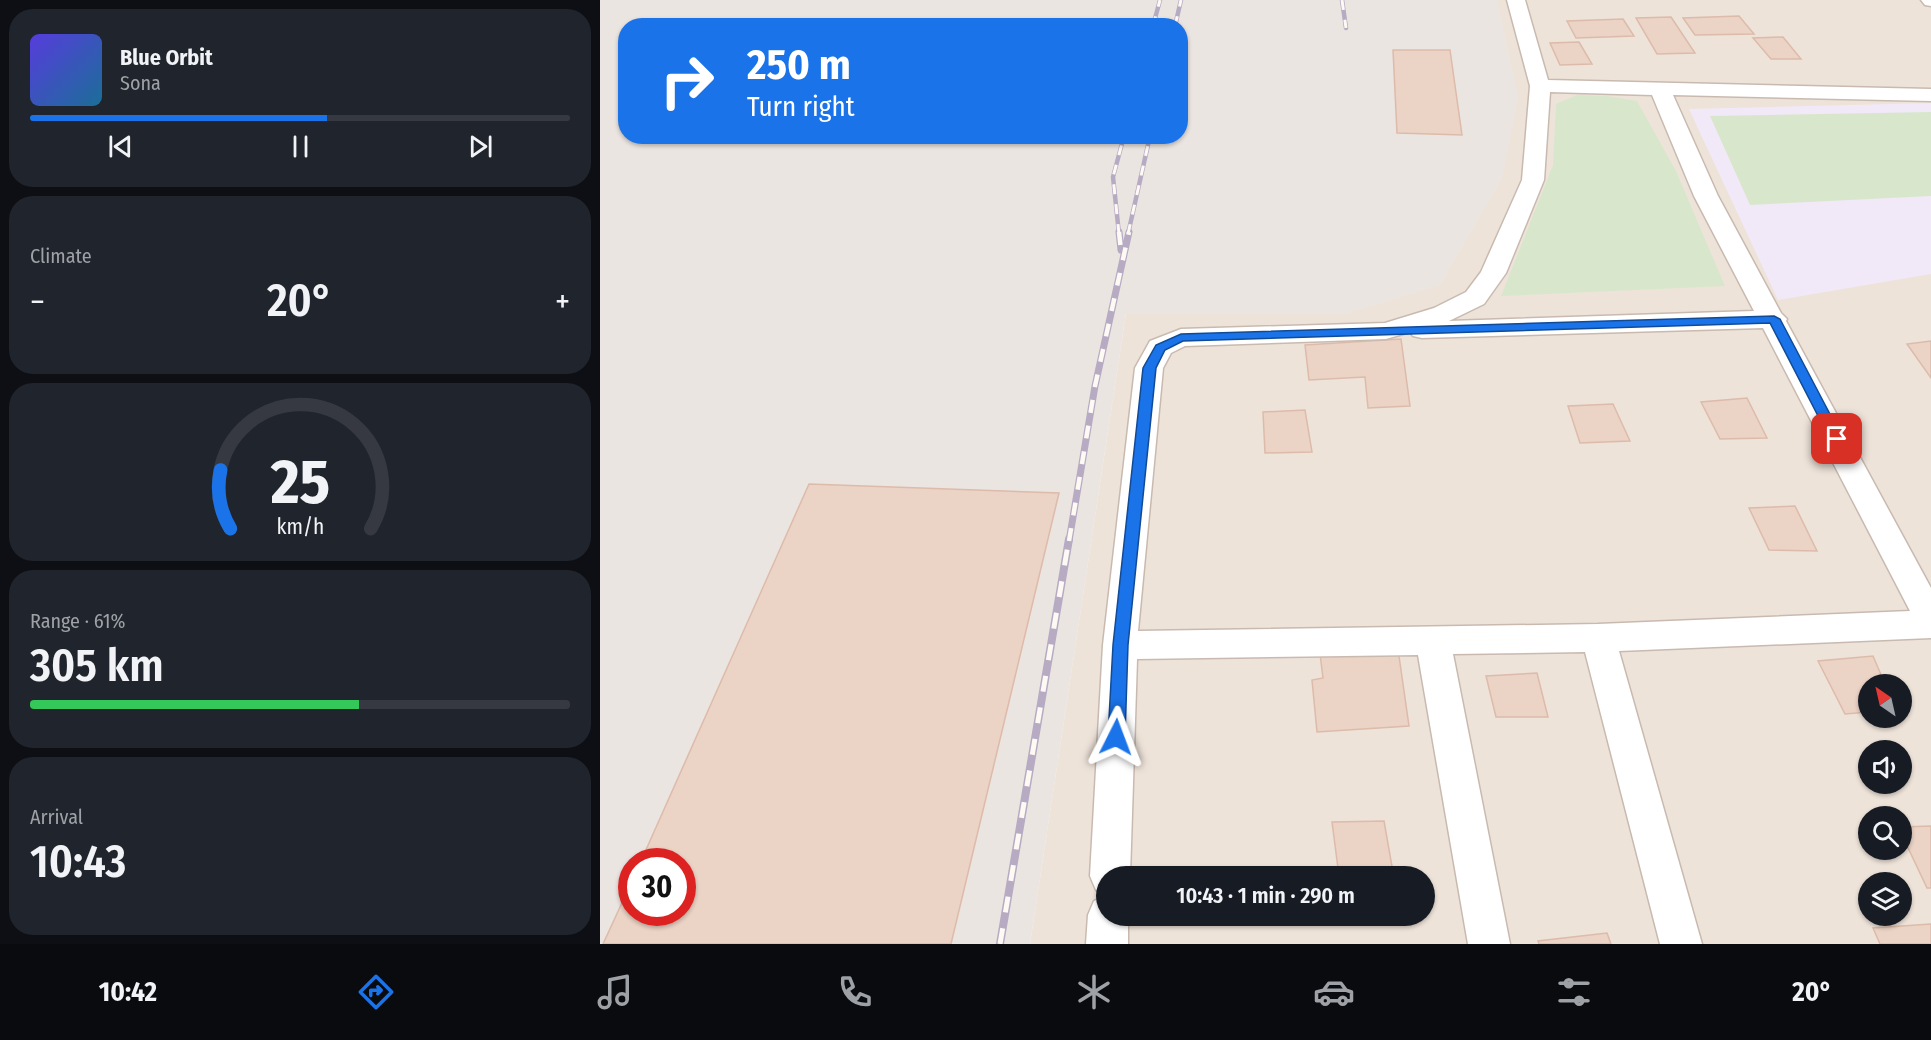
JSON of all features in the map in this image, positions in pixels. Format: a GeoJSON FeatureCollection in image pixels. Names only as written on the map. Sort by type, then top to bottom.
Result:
{"type":"FeatureCollection","features":[{"type":"Feature","properties":{"kind":"street"},"geometry":{"type":"LineString","coordinates":[[1386,331],[1443,314],[1475,297],[1493,273],[1533,180],[1540,87],[1518,17],[1516,0]]}},
{"type":"Feature","properties":{"kind":"street"},"geometry":{"type":"LineString","coordinates":[[1540,87],[1931,95]]}},
{"type":"Feature","properties":{"kind":"street"},"geometry":{"type":"LineString","coordinates":[[1120,645],[1598,638],[1931,621],[1774,319],[1706,196],[1660,89]]}},
{"type":"Feature","properties":{"kind":"street"},"geometry":{"type":"LineString","coordinates":[[1110,866],[1120,645],[1149,368],[1160,347],[1181,338],[1774,319]]}},
{"type":"Feature","properties":{"kind":"street"},"geometry":{"type":"LineString","coordinates":[[1598,638],[1681,944]]}},
{"type":"Feature","properties":{"kind":"street"},"geometry":{"type":"LineString","coordinates":[[1433,640],[1489,944]]}},
{"type":"Feature","properties":{"kind":"street"},"geometry":{"type":"LineString","coordinates":[[1107,944],[1108,926]]}},
{"type":"Feature","properties":{"kind":"shaded area"},"geometry":{"type":"Polygon","coordinates":[[[600,0],[1497,0],[1518,97],[1502,178],[1440,285],[1345,314],[1126,313],[1030,944],[600,944],[600,0]]]}},
{"type":"Feature","properties":{"kind":"shaded area"},"geometry":{"type":"Polygon","coordinates":[[[1194,0],[1931,0],[1931,944],[1030,944],[1126,313],[1178,144],[1188,144],[1188,58],[1194,0]]]}},
{"type":"Feature","properties":{"kind":"shaded area"},"geometry":{"type":"Polygon","coordinates":[[[1931,103],[1931,274],[1778,300],[1689,109],[1931,103]]]}},
{"type":"Feature","properties":{"kind":"green space"},"geometry":{"type":"Polygon","coordinates":[[[1577,95],[1607,96],[1637,101],[1676,171],[1725,286],[1501,296],[1553,165],[1556,104],[1577,95]]]}},
{"type":"Feature","properties":{"kind":"green space"},"geometry":{"type":"Polygon","coordinates":[[[1931,112],[1931,196],[1750,205],[1710,116],[1931,112]]]}},
{"type":"Feature","properties":{"kind":"building"},"geometry":{"type":"Polygon","coordinates":[[[1739,16],[1754,34],[1695,35],[1683,18],[1739,16]]]}},
{"type":"Feature","properties":{"kind":"building"},"geometry":{"type":"Polygon","coordinates":[[[1671,17],[1695,53],[1657,54],[1636,18],[1671,17]]]}},
{"type":"Feature","properties":{"kind":"building"},"geometry":{"type":"Polygon","coordinates":[[[1623,19],[1634,36],[1576,38],[1567,21],[1623,19]]]}},
{"type":"Feature","properties":{"kind":"building"},"geometry":{"type":"Polygon","coordinates":[[[1783,37],[1801,59],[1771,59],[1753,38],[1783,37]]]}},
{"type":"Feature","properties":{"kind":"building"},"geometry":{"type":"Polygon","coordinates":[[[1579,42],[1592,64],[1560,65],[1550,43],[1579,42]]]}},
{"type":"Feature","properties":{"kind":"building"},"geometry":{"type":"Polygon","coordinates":[[[1393,50],[1450,50],[1462,135],[1397,133],[1393,50]]]}},
{"type":"Feature","properties":{"kind":"building"},"geometry":{"type":"Polygon","coordinates":[[[1401,339],[1410,406],[1368,408],[1365,377],[1309,380],[1305,345],[1401,339]]]}},
{"type":"Feature","properties":{"kind":"building"},"geometry":{"type":"Polygon","coordinates":[[[1931,341],[1931,378],[1907,344],[1931,341]]]}},
{"type":"Feature","properties":{"kind":"building"},"geometry":{"type":"Polygon","coordinates":[[[1747,398],[1767,438],[1720,439],[1701,402],[1747,398]]]}},
{"type":"Feature","properties":{"kind":"building"},"geometry":{"type":"Polygon","coordinates":[[[1613,404],[1630,441],[1580,443],[1568,406],[1613,404]]]}},
{"type":"Feature","properties":{"kind":"building"},"geometry":{"type":"Polygon","coordinates":[[[1305,410],[1312,452],[1265,453],[1263,412],[1305,410]]]}},
{"type":"Feature","properties":{"kind":"building"},"geometry":{"type":"Polygon","coordinates":[[[809,484],[1059,493],[951,944],[603,944],[618,911],[618,926],[696,926],[696,848],[647,848],[809,484]]]}},
{"type":"Feature","properties":{"kind":"building"},"geometry":{"type":"Polygon","coordinates":[[[1795,506],[1817,551],[1769,550],[1749,508],[1795,506]]]}},
{"type":"Feature","properties":{"kind":"building"},"geometry":{"type":"Polygon","coordinates":[[[1398,649],[1409,726],[1317,732],[1312,680],[1323,678],[1320,654],[1398,649]]]}},
{"type":"Feature","properties":{"kind":"building"},"geometry":{"type":"Polygon","coordinates":[[[1873,656],[1881,674],[1858,674],[1858,713],[1845,714],[1818,661],[1873,656]]]}},
{"type":"Feature","properties":{"kind":"building"},"geometry":{"type":"Polygon","coordinates":[[[1537,673],[1548,717],[1496,717],[1486,676],[1537,673]]]}},
{"type":"Feature","properties":{"kind":"building"},"geometry":{"type":"Polygon","coordinates":[[[1384,821],[1392,866],[1338,866],[1332,822],[1384,821]]]}},
{"type":"Feature","properties":{"kind":"building"},"geometry":{"type":"Polygon","coordinates":[[[1931,826],[1931,888],[1927,888],[1912,856],[1912,827],[1931,826]]]}},
{"type":"Feature","properties":{"kind":"building"},"geometry":{"type":"Polygon","coordinates":[[[1931,924],[1931,944],[1880,944],[1873,928],[1912,926],[1931,924]]]}},
{"type":"Feature","properties":{"kind":"building"},"geometry":{"type":"Polygon","coordinates":[[[1607,933],[1611,944],[1539,944],[1538,941],[1607,933]]]}},
{"type":"Feature","properties":{"kind":"railway"},"geometry":{"type":"LineString","coordinates":[[1155,18],[1160,0]]}},
{"type":"Feature","properties":{"kind":"railway"},"geometry":{"type":"LineString","coordinates":[[1177,18],[1181,0]]}},
{"type":"Feature","properties":{"kind":"railway"},"geometry":{"type":"LineString","coordinates":[[1342,0],[1346,28]]}},
{"type":"Feature","properties":{"kind":"railway"},"geometry":{"type":"LineString","coordinates":[[1119,234],[1113,177],[1122,144]]}},
{"type":"Feature","properties":{"kind":"railway"},"geometry":{"type":"LineString","coordinates":[[1128,234],[1148,144]]}},
{"type":"Feature","properties":{"kind":"railway"},"geometry":{"type":"LineString","coordinates":[[1119,232],[1121,250]]}},
{"type":"Feature","properties":{"kind":"railway"},"geometry":{"type":"LineString","coordinates":[[1069,541],[1095,386],[1129,232]]}},
{"type":"Feature","properties":{"kind":"railway"},"geometry":{"type":"LineString","coordinates":[[1000,944],[1069,539]]}},
{"type":"Feature","properties":{"kind":"route"},"geometry":{"type":"LineString","coordinates":[[1116,737],[1120,645],[1149,368],[1160,347],[1181,338],[1774,319],[1837,439]]}}]}
